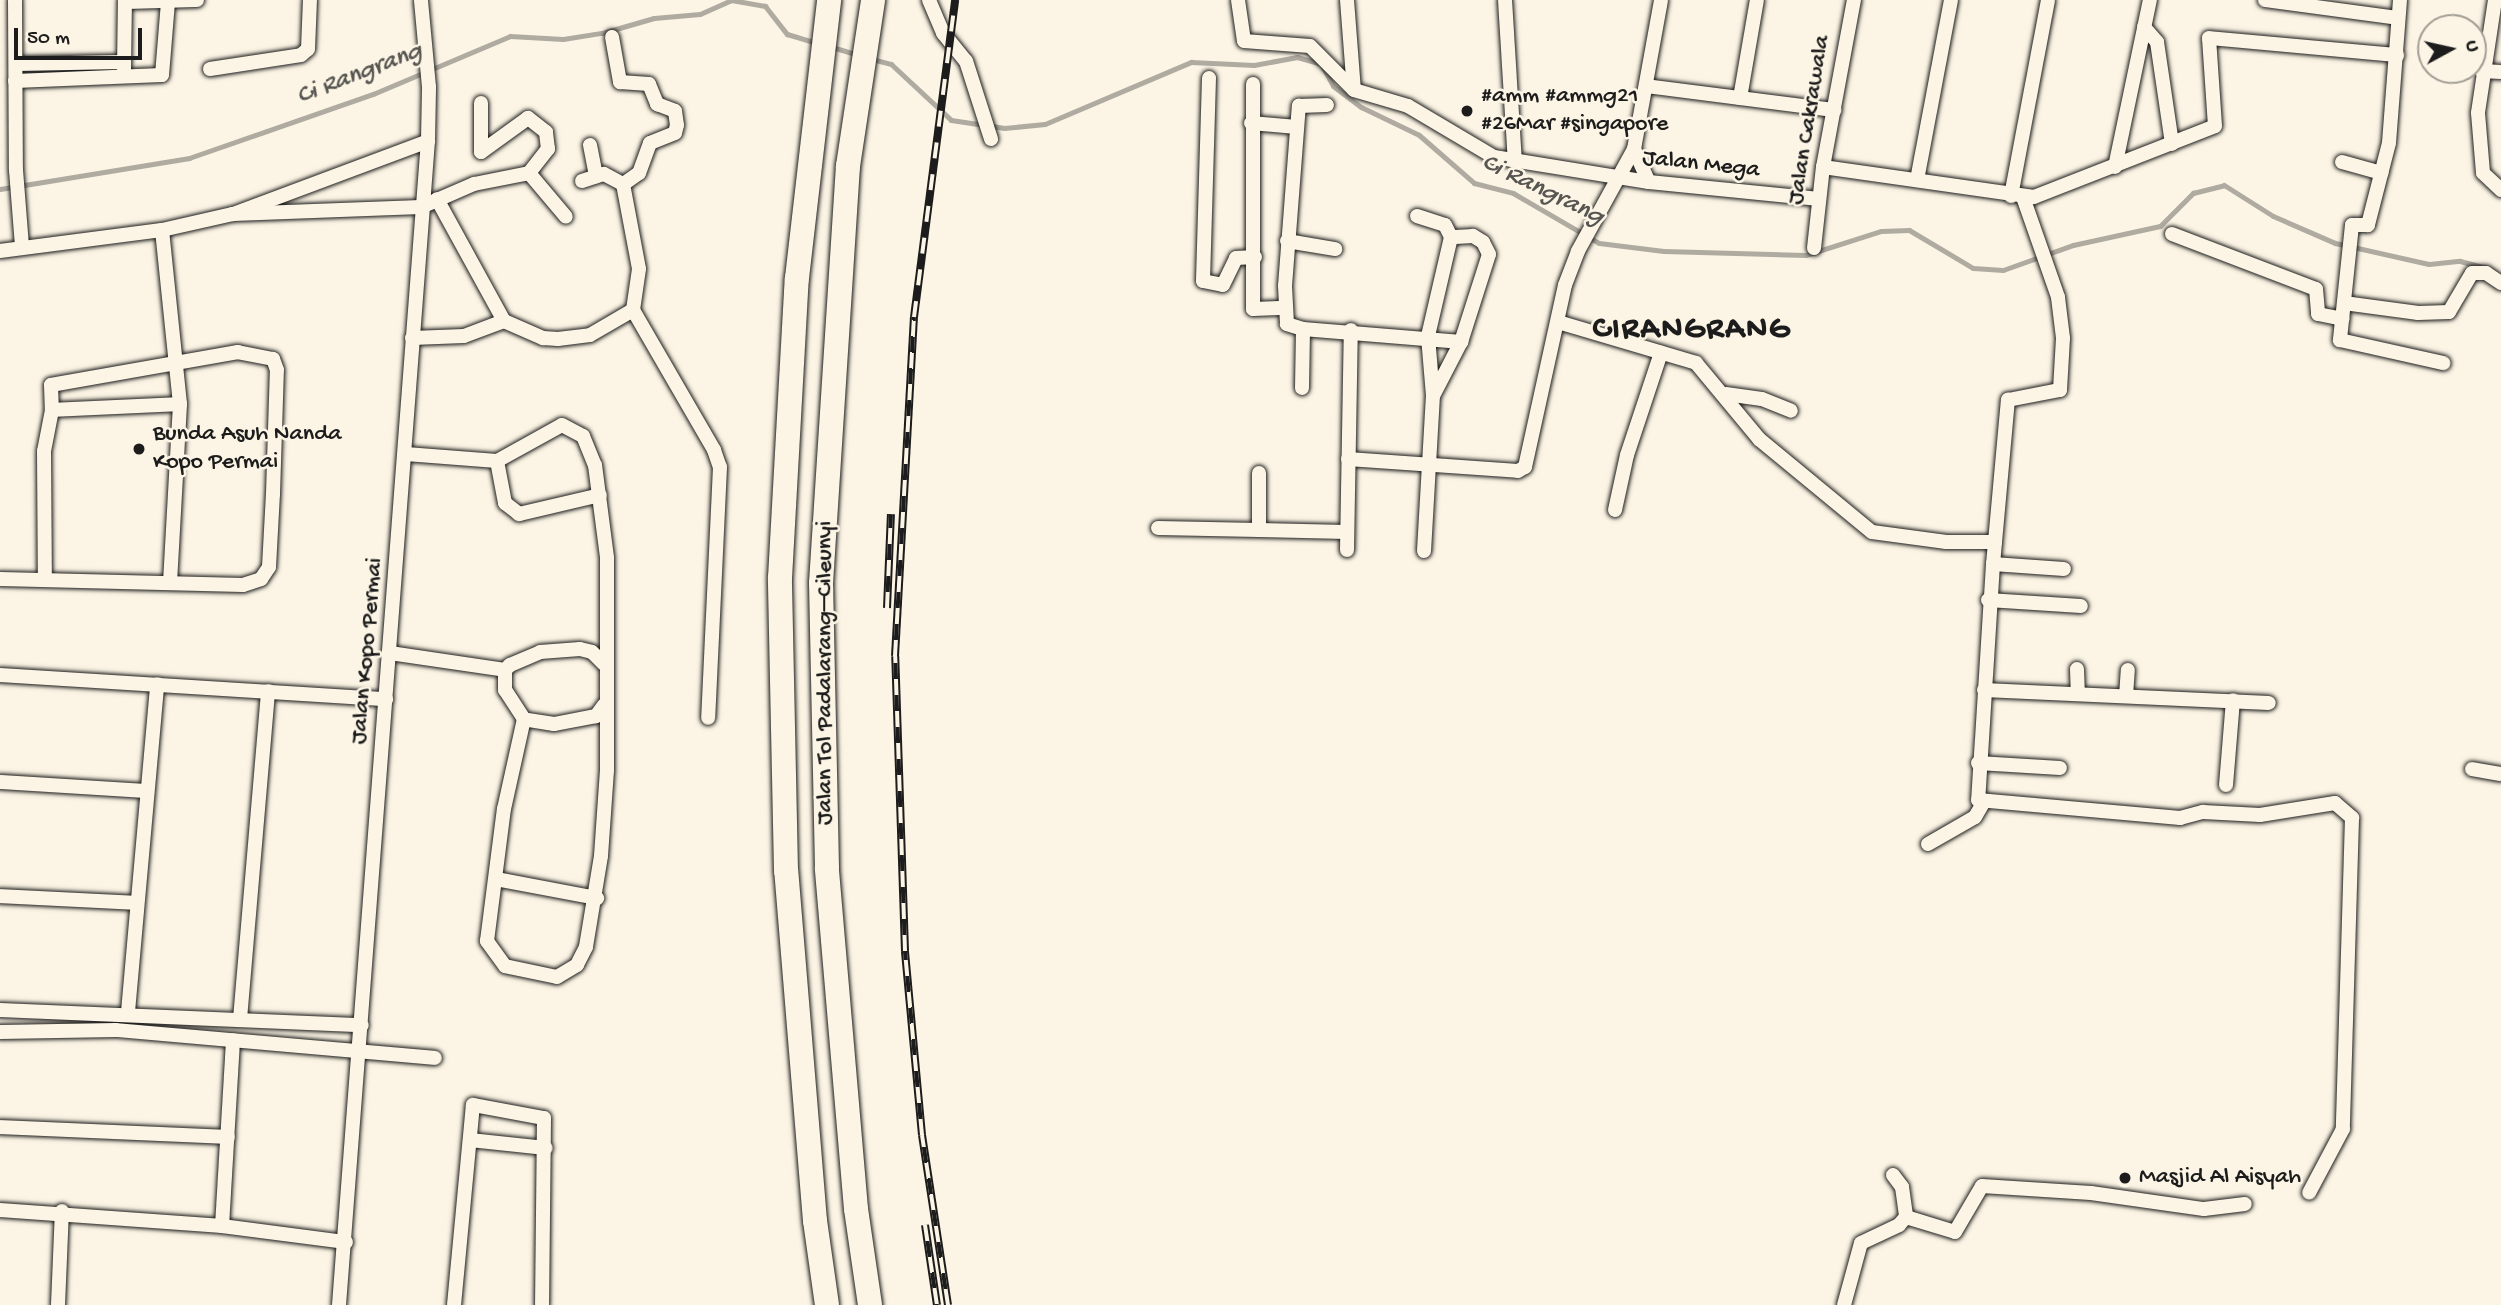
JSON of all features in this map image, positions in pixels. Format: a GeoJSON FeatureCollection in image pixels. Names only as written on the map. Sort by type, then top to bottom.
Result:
{"type":"FeatureCollection","features":[{"type":"Feature","properties":{"kind":"highway","name":"Jalan Tol Padalarang–Cileunyi"},"geometry":{"type":"LineString","coordinates":[[827,1305],[815,1221],[786,871],[780,578],[797,278],[817,78],[828,4]]}},
{"type":"Feature","properties":{"kind":"highway","name":"Jalan Tol Padalarang–Cileunyi"},"geometry":{"type":"LineString","coordinates":[[870,1305],[856,1209],[827,868],[821,583],[839,278],[858,86],[871,10]]}},
{"type":"Feature","properties":{"kind":"street"},"geometry":{"type":"LineString","coordinates":[[15,0],[10,56],[15,81],[16,170],[22,246]]}},
{"type":"Feature","properties":{"kind":"street"},"geometry":{"type":"LineString","coordinates":[[124,79],[125,1],[197,0]]}},
{"type":"Feature","properties":{"kind":"street"},"geometry":{"type":"LineString","coordinates":[[210,69],[301,55],[308,49],[310,0]]}},
{"type":"Feature","properties":{"kind":"street","name":"Jalan Kopo Permai"},"geometry":{"type":"LineString","coordinates":[[339,1305],[346,1242],[428,141],[429,87],[421,0]]}},
{"type":"Feature","properties":{"kind":"street"},"geometry":{"type":"LineString","coordinates":[[929,0],[943,33],[966,61],[987,118],[990,139]]}},
{"type":"Feature","properties":{"kind":"street","name":"Jalan Mega"},"geometry":{"type":"LineString","coordinates":[[1238,0],[1240,37],[1251,43],[1310,46],[1354,90],[1408,106],[1478,151],[1515,162],[1649,182],[1819,199]]}},
{"type":"Feature","properties":{"kind":"street"},"geometry":{"type":"LineString","coordinates":[[1347,0],[1354,90]]}},
{"type":"Feature","properties":{"kind":"street"},"geometry":{"type":"LineString","coordinates":[[1505,0],[1515,162]]}},
{"type":"Feature","properties":{"kind":"street"},"geometry":{"type":"LineString","coordinates":[[1348,459],[1518,471],[1525,467],[1558,322],[1578,251],[1621,178],[1633,149],[1661,0]]}},
{"type":"Feature","properties":{"kind":"street"},"geometry":{"type":"LineString","coordinates":[[1740,97],[1757,0]]}},
{"type":"Feature","properties":{"kind":"street","name":"Jalan Cakrawala"},"geometry":{"type":"LineString","coordinates":[[1814,248],[1823,167],[1854,0]]}},
{"type":"Feature","properties":{"kind":"street"},"geometry":{"type":"LineString","coordinates":[[1917,180],[1951,0]]}},
{"type":"Feature","properties":{"kind":"street"},"geometry":{"type":"LineString","coordinates":[[2048,0],[2017,196],[2041,247],[2063,325],[2060,390],[2008,400],[1988,600],[1975,793],[1983,803],[2180,818],[2203,812],[2260,815],[2328,803],[2348,813],[2353,824],[2343,1129],[2309,1193]]}},
{"type":"Feature","properties":{"kind":"street"},"geometry":{"type":"LineString","coordinates":[[2115,167],[2150,0]]}},
{"type":"Feature","properties":{"kind":"street"},"geometry":{"type":"LineString","coordinates":[[2265,0],[2398,18]]}},
{"type":"Feature","properties":{"kind":"street"},"geometry":{"type":"LineString","coordinates":[[2400,0],[2393,116],[2368,225],[2352,225],[2340,340],[2443,363]]}},
{"type":"Feature","properties":{"kind":"street"},"geometry":{"type":"LineString","coordinates":[[2487,44],[2495,0]]}},
{"type":"Feature","properties":{"kind":"street"},"geometry":{"type":"LineString","coordinates":[[15,81],[124,79],[164,73],[168,2]]}},
{"type":"Feature","properties":{"kind":"street"},"geometry":{"type":"LineString","coordinates":[[2144,27],[2157,42],[2172,144]]}},
{"type":"Feature","properties":{"kind":"street"},"geometry":{"type":"LineString","coordinates":[[612,37],[620,82],[649,84],[657,104],[675,111],[677,125],[675,133],[650,143],[639,173],[623,184]]}},
{"type":"Feature","properties":{"kind":"street"},"geometry":{"type":"LineString","coordinates":[[1823,167],[2017,196],[2043,195],[2217,125],[2209,38],[2397,55]]}},
{"type":"Feature","properties":{"kind":"street"},"geometry":{"type":"LineString","coordinates":[[10,56],[58,65],[124,62]]}},
{"type":"Feature","properties":{"kind":"street"},"geometry":{"type":"LineString","coordinates":[[58,65],[59,80]]}},
{"type":"Feature","properties":{"kind":"street"},"geometry":{"type":"LineString","coordinates":[[1209,78],[1203,281],[1223,285],[1236,258],[1255,257]]}},
{"type":"Feature","properties":{"kind":"street"},"geometry":{"type":"LineString","coordinates":[[1253,84],[1253,309],[1286,308]]}},
{"type":"Feature","properties":{"kind":"street"},"geometry":{"type":"LineString","coordinates":[[2481,84],[2479,113],[2483,173],[2500,190]]}},
{"type":"Feature","properties":{"kind":"street"},"geometry":{"type":"LineString","coordinates":[[1646,86],[1834,110]]}},
{"type":"Feature","properties":{"kind":"street"},"geometry":{"type":"LineString","coordinates":[[233,214],[421,207],[474,184],[529,173],[548,149],[546,132],[528,118],[482,152],[481,103]]}},
{"type":"Feature","properties":{"kind":"street"},"geometry":{"type":"LineString","coordinates":[[1327,105],[1300,104],[1287,241],[1287,324],[1303,329],[1428,336],[1461,342]]}},
{"type":"Feature","properties":{"kind":"street"},"geometry":{"type":"LineString","coordinates":[[1251,123],[1297,127]]}},
{"type":"Feature","properties":{"kind":"street"},"geometry":{"type":"LineString","coordinates":[[0,251],[22,246],[162,230],[233,214],[428,141]]}},
{"type":"Feature","properties":{"kind":"street"},"geometry":{"type":"LineString","coordinates":[[590,145],[596,176]]}},
{"type":"Feature","properties":{"kind":"street"},"geometry":{"type":"LineString","coordinates":[[1633,149],[1649,182]]}},
{"type":"Feature","properties":{"kind":"street"},"geometry":{"type":"LineString","coordinates":[[2342,162],[2382,173]]}},
{"type":"Feature","properties":{"kind":"street"},"geometry":{"type":"LineString","coordinates":[[529,173],[566,217]]}},
{"type":"Feature","properties":{"kind":"street"},"geometry":{"type":"LineString","coordinates":[[582,181],[604,174],[623,184]]}},
{"type":"Feature","properties":{"kind":"street"},"geometry":{"type":"LineString","coordinates":[[623,184],[639,269],[633,310],[719,460],[708,718]]}},
{"type":"Feature","properties":{"kind":"street"},"geometry":{"type":"LineString","coordinates":[[437,199],[504,321],[543,338],[558,339],[590,335],[633,310]]}},
{"type":"Feature","properties":{"kind":"street"},"geometry":{"type":"LineString","coordinates":[[1418,216],[1445,225],[1451,237],[1428,336],[1433,396],[1426,465],[1424,551]]}},
{"type":"Feature","properties":{"kind":"street"},"geometry":{"type":"LineString","coordinates":[[162,230],[173,313],[174,362],[180,404],[170,581]]}},
{"type":"Feature","properties":{"kind":"street"},"geometry":{"type":"LineString","coordinates":[[2172,234],[2316,289],[2318,314],[2343,319]]}},
{"type":"Feature","properties":{"kind":"street"},"geometry":{"type":"LineString","coordinates":[[1433,396],[1461,342],[1489,254],[1483,242],[1473,236],[1451,237]]}},
{"type":"Feature","properties":{"kind":"street"},"geometry":{"type":"LineString","coordinates":[[1287,241],[1335,249]]}},
{"type":"Feature","properties":{"kind":"street"},"geometry":{"type":"LineString","coordinates":[[2344,303],[2418,313],[2451,311],[2472,273],[2486,273],[2501,282]]}},
{"type":"Feature","properties":{"kind":"street"},"geometry":{"type":"LineString","coordinates":[[412,338],[464,336],[504,321]]}},
{"type":"Feature","properties":{"kind":"street"},"geometry":{"type":"LineString","coordinates":[[1558,322],[1696,363],[1726,394],[1759,439],[1872,532],[1946,542],[1995,542]]}},
{"type":"Feature","properties":{"kind":"street"},"geometry":{"type":"LineString","coordinates":[[1302,388],[1303,329]]}},
{"type":"Feature","properties":{"kind":"street"},"geometry":{"type":"LineString","coordinates":[[1347,550],[1351,330]]}},
{"type":"Feature","properties":{"kind":"street"},"geometry":{"type":"LineString","coordinates":[[0,579],[170,581],[243,585],[265,576],[273,494],[277,374],[273,359],[249,352],[174,362],[51,385],[52,410],[44,451],[45,579]]}},
{"type":"Feature","properties":{"kind":"street"},"geometry":{"type":"LineString","coordinates":[[1615,510],[1627,455],[1661,353]]}},
{"type":"Feature","properties":{"kind":"street"},"geometry":{"type":"LineString","coordinates":[[1726,394],[1762,399],[1791,411]]}},
{"type":"Feature","properties":{"kind":"street"},"geometry":{"type":"LineString","coordinates":[[52,410],[180,404]]}},
{"type":"Feature","properties":{"kind":"street"},"geometry":{"type":"LineString","coordinates":[[406,454],[497,461],[558,425],[572,427],[591,453],[600,495],[607,558],[604,664],[607,769],[597,898],[586,947],[577,965],[564,975],[538,976],[505,965],[490,950],[486,932],[496,879],[504,809],[524,719],[505,690],[505,670]]}},
{"type":"Feature","properties":{"kind":"street"},"geometry":{"type":"LineString","coordinates":[[497,461],[505,503],[519,514],[600,495]]}},
{"type":"Feature","properties":{"kind":"street"},"geometry":{"type":"LineString","coordinates":[[1259,472],[1259,530]]}},
{"type":"Feature","properties":{"kind":"street"},"geometry":{"type":"LineString","coordinates":[[1158,528],[1347,532]]}},
{"type":"Feature","properties":{"kind":"street"},"geometry":{"type":"LineString","coordinates":[[1993,564],[2064,569]]}},
{"type":"Feature","properties":{"kind":"street"},"geometry":{"type":"LineString","coordinates":[[1988,600],[2081,606]]}},
{"type":"Feature","properties":{"kind":"street"},"geometry":{"type":"LineString","coordinates":[[390,653],[505,670],[520,659],[567,649],[592,652],[604,664]]}},
{"type":"Feature","properties":{"kind":"street"},"geometry":{"type":"LineString","coordinates":[[2077,669],[2078,694]]}},
{"type":"Feature","properties":{"kind":"street"},"geometry":{"type":"LineString","coordinates":[[2126,696],[2128,670]]}},
{"type":"Feature","properties":{"kind":"street"},"geometry":{"type":"LineString","coordinates":[[0,675],[386,699]]}},
{"type":"Feature","properties":{"kind":"street"},"geometry":{"type":"LineString","coordinates":[[128,1012],[157,684]]}},
{"type":"Feature","properties":{"kind":"street"},"geometry":{"type":"LineString","coordinates":[[1984,690],[2269,703]]}},
{"type":"Feature","properties":{"kind":"street"},"geometry":{"type":"LineString","coordinates":[[240,1019],[268,691]]}},
{"type":"Feature","properties":{"kind":"street"},"geometry":{"type":"LineString","coordinates":[[2226,785],[2233,700]]}},
{"type":"Feature","properties":{"kind":"street"},"geometry":{"type":"LineString","coordinates":[[524,719],[554,724],[581,721],[596,716],[604,705]]}},
{"type":"Feature","properties":{"kind":"street"},"geometry":{"type":"LineString","coordinates":[[1978,763],[2060,768]]}},
{"type":"Feature","properties":{"kind":"street"},"geometry":{"type":"LineString","coordinates":[[2472,769],[2501,774]]}},
{"type":"Feature","properties":{"kind":"street"},"geometry":{"type":"LineString","coordinates":[[0,782],[147,791]]}},
{"type":"Feature","properties":{"kind":"street"},"geometry":{"type":"LineString","coordinates":[[1928,844],[1975,817],[1983,803]]}},
{"type":"Feature","properties":{"kind":"street"},"geometry":{"type":"LineString","coordinates":[[496,879],[597,898]]}},
{"type":"Feature","properties":{"kind":"street"},"geometry":{"type":"LineString","coordinates":[[0,896],[137,904]]}},
{"type":"Feature","properties":{"kind":"street"},"geometry":{"type":"LineString","coordinates":[[0,1010],[128,1012],[240,1019],[361,1037],[435,1058]]}},
{"type":"Feature","properties":{"kind":"street"},"geometry":{"type":"LineString","coordinates":[[0,1032],[65,1028],[233,1040],[361,1037]]}},
{"type":"Feature","properties":{"kind":"street"},"geometry":{"type":"LineString","coordinates":[[222,1226],[233,1040]]}},
{"type":"Feature","properties":{"kind":"street"},"geometry":{"type":"LineString","coordinates":[[454,1305],[473,1105],[542,1116],[546,1148],[542,1305]]}},
{"type":"Feature","properties":{"kind":"street"},"geometry":{"type":"LineString","coordinates":[[0,1127],[228,1137]]}},
{"type":"Feature","properties":{"kind":"street"},"geometry":{"type":"LineString","coordinates":[[470,1140],[546,1148]]}},
{"type":"Feature","properties":{"kind":"street"},"geometry":{"type":"LineString","coordinates":[[1893,1175],[1902,1187],[1906,1217]]}},
{"type":"Feature","properties":{"kind":"street"},"geometry":{"type":"LineString","coordinates":[[1906,1217],[1955,1232],[1978,1188],[1994,1184],[2204,1209],[2245,1204]]}},
{"type":"Feature","properties":{"kind":"street"},"geometry":{"type":"LineString","coordinates":[[0,1210],[62,1211],[222,1226],[346,1242]]}},
{"type":"Feature","properties":{"kind":"street"},"geometry":{"type":"LineString","coordinates":[[58,1305],[62,1211]]}},
{"type":"Feature","properties":{"kind":"street"},"geometry":{"type":"LineString","coordinates":[[1844,1305],[1861,1243],[1891,1230],[1906,1217]]}},
{"type":"Feature","properties":{"kind":"waterway","name":"Ci Rangrang"},"geometry":{"type":"LineString","coordinates":[[731,0],[765,6],[787,34],[819,44]]}},
{"type":"Feature","properties":{"kind":"waterway","name":"Ci Rangrang"},"geometry":{"type":"LineString","coordinates":[[0,189],[189,158],[373,94],[510,36],[563,39],[602,33],[654,18],[700,14],[731,0]]}},
{"type":"Feature","properties":{"kind":"waterway","name":"Ci Rangrang"},"geometry":{"type":"LineString","coordinates":[[832,47],[859,55]]}},
{"type":"Feature","properties":{"kind":"waterway","name":"Ci Rangrang"},"geometry":{"type":"LineString","coordinates":[[872,59],[891,64],[951,120],[1004,128],[1045,124],[1191,62],[1254,65],[1297,57],[1321,64],[1333,86],[1361,107],[1419,135],[1474,183],[1513,193],[1599,243],[1664,251],[1806,255],[1881,231],[1909,230],[1973,268],[2003,270],[2073,245],[2160,226],[2193,193],[2224,185],[2273,216],[2335,243],[2429,264],[2460,261],[2487,268]]}},
{"type":"Feature","properties":{"kind":"railway"},"geometry":{"type":"LineString","coordinates":[[948,1305],[922,1135],[905,951],[895,656],[914,317],[955,0]]}},
{"type":"Feature","properties":{"kind":"railway"},"geometry":{"type":"LineString","coordinates":[[887,608],[891,514]]}},
{"type":"Feature","properties":{"kind":"railway"},"geometry":{"type":"LineString","coordinates":[[925,1225],[937,1305]]}},
{"type":"Feature","properties":{"kind":"place","name":"#amm #ammg21 #26Mar #singapore"},"geometry":{"type":"Point","coordinates":[1467,111]}},
{"type":"Feature","properties":{"kind":"place","name":"Bunda Asuh Nanda Kopo Permai"},"geometry":{"type":"Point","coordinates":[139,449]}},
{"type":"Feature","properties":{"kind":"place","name":"Masjid Al Aisyah"},"geometry":{"type":"Point","coordinates":[2125,1178]}},
{"type":"Feature","properties":{"kind":"district","name":"CIRANGRANG"},"geometry":{"type":"Point","coordinates":[1692,330]}}]}
